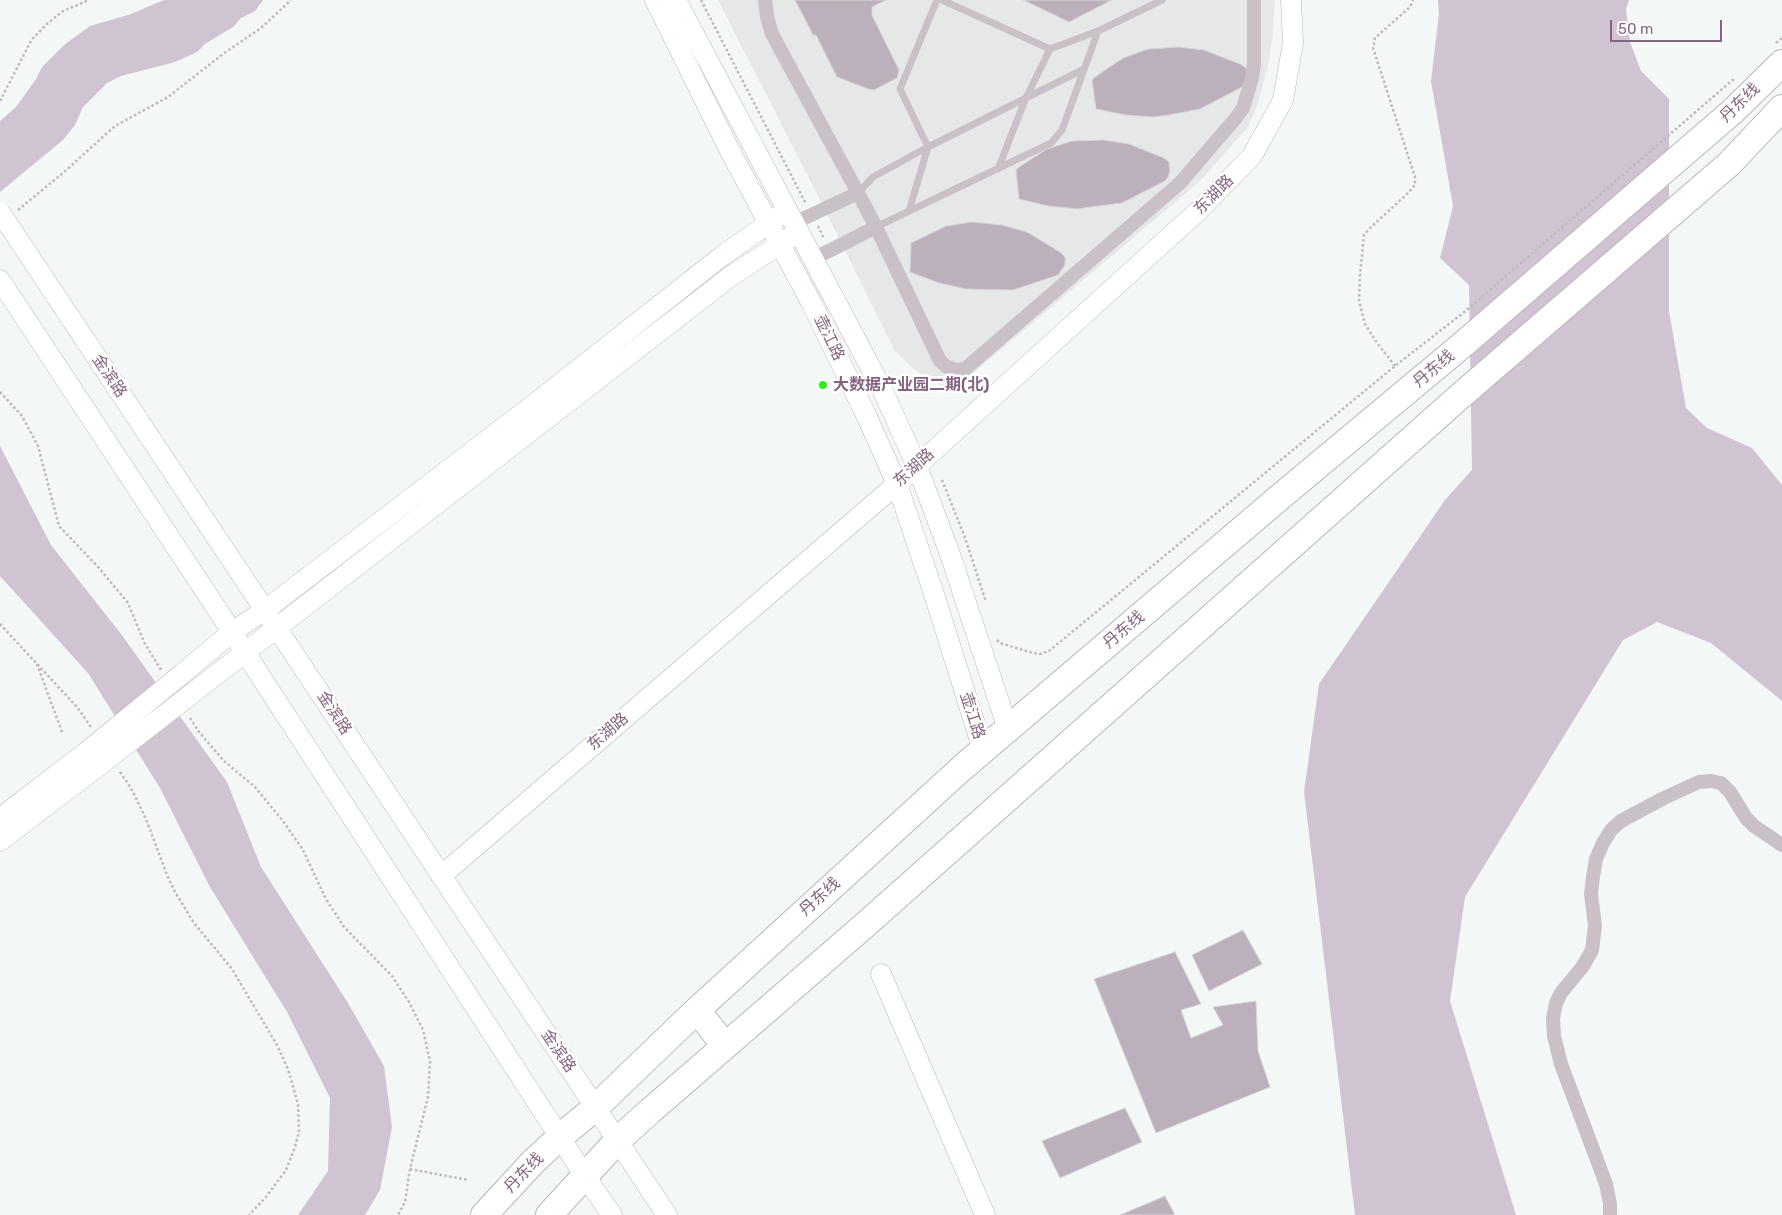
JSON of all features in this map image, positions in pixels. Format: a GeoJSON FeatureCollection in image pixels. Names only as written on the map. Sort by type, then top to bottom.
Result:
{"type":"FeatureCollection","features":[{"type":"Feature","properties":{"kind":"highway","name":"丹东线"},"geometry":{"type":"LineString","coordinates":[[484,1215],[533,1162],[596,1107],[697,1010],[983,750],[1461,346],[1733,111],[1782,63]]}},
{"type":"Feature","properties":{"kind":"highway","name":"丹东线"},"geometry":{"type":"LineString","coordinates":[[549,1215],[617,1141],[872,918],[1458,398],[1729,164],[1782,108]]}},
{"type":"Feature","properties":{"kind":"highway"},"geometry":{"type":"LineString","coordinates":[[697,1010],[725,1046]]}},
{"type":"Feature","properties":{"kind":"main road","name":"壶江路"},"geometry":{"type":"LineString","coordinates":[[655,0],[731,153],[833,347],[897,484],[934,592],[983,750]]}},
{"type":"Feature","properties":{"kind":"main road","name":"壶江路"},"geometry":{"type":"LineString","coordinates":[[676,0],[798,220],[821,255],[881,387],[924,459],[950,554],[1008,729]]}},
{"type":"Feature","properties":{"kind":"main road","name":"东湖路"},"geometry":{"type":"LineString","coordinates":[[441,876],[897,484],[1197,212],[1252,156],[1284,100],[1293,43],[1291,0]]}},
{"type":"Feature","properties":{"kind":"main road","name":"金滨路"},"geometry":{"type":"LineString","coordinates":[[9,218],[265,610],[667,1215]]}},
{"type":"Feature","properties":{"kind":"main road"},"geometry":{"type":"LineString","coordinates":[[0,842],[91,761],[173,675],[265,610],[722,256],[768,223],[798,220]]}},
{"type":"Feature","properties":{"kind":"main road"},"geometry":{"type":"LineString","coordinates":[[0,818],[91,761],[194,692],[278,629],[731,276],[780,244],[798,220]]}},
{"type":"Feature","properties":{"kind":"main road"},"geometry":{"type":"LineString","coordinates":[[0,280],[246,653],[612,1215]]}},
{"type":"Feature","properties":{"kind":"main road"},"geometry":{"type":"LineString","coordinates":[[881,974],[985,1215]]}},
{"type":"Feature","properties":{"kind":"street"},"geometry":{"type":"LineString","coordinates":[[765,0],[772,34],[876,227],[940,360],[948,367],[956,370],[965,369],[1180,183],[1235,119],[1243,108],[1252,78],[1254,64],[1254,0]]}},
{"type":"Feature","properties":{"kind":"street"},"geometry":{"type":"LineString","coordinates":[[798,220],[858,193]]}},
{"type":"Feature","properties":{"kind":"street"},"geometry":{"type":"LineString","coordinates":[[821,255],[876,227]]}},
{"type":"Feature","properties":{"kind":"street"},"geometry":{"type":"LineString","coordinates":[[1610,1215],[1606,1184],[1561,1064],[1554,1036],[1553,1018],[1560,993],[1583,966],[1592,950],[1595,926],[1591,894],[1596,859],[1611,830],[1621,821],[1699,782],[1711,780],[1721,783],[1730,792],[1746,818],[1754,826],[1782,845]]}},
{"type":"Feature","properties":{"kind":"lane"},"geometry":{"type":"LineString","coordinates":[[909,211],[928,148],[900,89],[937,0]]}},
{"type":"Feature","properties":{"kind":"lane"},"geometry":{"type":"LineString","coordinates":[[942,0],[1050,49]]}},
{"type":"Feature","properties":{"kind":"lane"},"geometry":{"type":"LineString","coordinates":[[998,169],[1025,100],[1050,49],[1098,31],[1162,0]]}},
{"type":"Feature","properties":{"kind":"lane"},"geometry":{"type":"LineString","coordinates":[[876,227],[1051,143],[1062,130],[1098,31]]}},
{"type":"Feature","properties":{"kind":"lane"},"geometry":{"type":"LineString","coordinates":[[858,193],[873,177],[1084,70]]}},
{"type":"Feature","properties":{"kind":"path"},"geometry":{"type":"LineString","coordinates":[[0,101],[32,39],[46,24],[63,11],[89,0]]}},
{"type":"Feature","properties":{"kind":"path"},"geometry":{"type":"LineString","coordinates":[[9,218],[115,126],[168,97],[223,54],[261,28],[291,0]]}},
{"type":"Feature","properties":{"kind":"path"},"geometry":{"type":"LineString","coordinates":[[701,0],[798,220],[821,255]]}},
{"type":"Feature","properties":{"kind":"path"},"geometry":{"type":"LineString","coordinates":[[1395,366],[1365,324],[1359,302],[1360,275],[1364,235],[1415,185],[1415,177],[1373,48],[1375,38],[1410,6],[1413,0]]}},
{"type":"Feature","properties":{"kind":"path"},"geometry":{"type":"LineString","coordinates":[[994,637],[1000,643],[1033,653],[1040,654],[1049,651],[1395,366],[1463,313],[1735,78]]}},
{"type":"Feature","properties":{"kind":"path"},"geometry":{"type":"LineString","coordinates":[[0,392],[22,416],[38,446],[59,526],[99,568],[128,603],[144,642],[173,675]]}},
{"type":"Feature","properties":{"kind":"path"},"geometry":{"type":"LineString","coordinates":[[924,459],[964,535],[986,603]]}},
{"type":"Feature","properties":{"kind":"path"},"geometry":{"type":"LineString","coordinates":[[0,624],[78,707],[94,731]]}},
{"type":"Feature","properties":{"kind":"path"},"geometry":{"type":"LineString","coordinates":[[36,662],[62,732]]}},
{"type":"Feature","properties":{"kind":"path"},"geometry":{"type":"LineString","coordinates":[[189,716],[199,732],[224,760],[255,788],[283,821],[303,850],[326,899],[344,927],[392,976],[409,1002],[423,1030],[430,1061],[428,1097],[410,1169],[405,1202],[398,1215]]}},
{"type":"Feature","properties":{"kind":"path"},"geometry":{"type":"LineString","coordinates":[[121,772],[146,819],[167,876],[175,892],[194,923],[232,969],[277,1044],[288,1069],[298,1104],[299,1132],[286,1170],[266,1197],[249,1215]]}},
{"type":"Feature","properties":{"kind":"path"},"geometry":{"type":"LineString","coordinates":[[410,1169],[468,1180]]}},
{"type":"Feature","properties":{"kind":"shaded area"},"geometry":{"type":"Polygon","coordinates":[[[164,0],[263,0],[255,11],[241,18],[233,27],[205,44],[197,52],[175,62],[121,76],[107,83],[83,107],[75,125],[63,140],[0,192],[0,121],[16,107],[36,79],[42,67],[64,45],[90,26],[131,14],[164,0]]]}},
{"type":"Feature","properties":{"kind":"shaded area"},"geometry":{"type":"Polygon","coordinates":[[[718,0],[1275,0],[1268,64],[1258,103],[1248,127],[1199,182],[964,381],[954,387],[942,386],[931,380],[914,369],[895,351],[718,0]]]}},
{"type":"Feature","properties":{"kind":"shaded area"},"geometry":{"type":"Polygon","coordinates":[[[1438,0],[1629,0],[1626,9],[1630,42],[1641,71],[1669,99],[1669,311],[1686,408],[1707,428],[1752,448],[1782,485],[1782,701],[1711,643],[1657,622],[1623,640],[1465,897],[1450,1001],[1516,1215],[1355,1215],[1304,792],[1319,684],[1445,500],[1472,470],[1469,285],[1440,258],[1453,206],[1431,81],[1439,14],[1438,0]]]}},
{"type":"Feature","properties":{"kind":"shaded area"},"geometry":{"type":"Polygon","coordinates":[[[0,446],[51,545],[121,634],[227,782],[261,867],[348,1003],[384,1066],[392,1127],[380,1190],[365,1215],[298,1215],[328,1171],[330,1098],[287,1012],[210,887],[160,788],[88,673],[0,576],[0,446]]]}},
{"type":"Feature","properties":{"kind":"building"},"geometry":{"type":"Polygon","coordinates":[[[795,0],[886,0],[872,7],[872,15],[899,70],[897,78],[874,90],[837,77],[816,35],[813,35],[795,0]]]}},
{"type":"Feature","properties":{"kind":"building"},"geometry":{"type":"Polygon","coordinates":[[[1023,0],[1112,0],[1069,22],[1023,0]]]}},
{"type":"Feature","properties":{"kind":"building"},"geometry":{"type":"Polygon","coordinates":[[[1179,47],[1204,50],[1240,64],[1246,68],[1247,76],[1242,87],[1200,109],[1169,115],[1154,117],[1126,115],[1096,109],[1092,80],[1095,77],[1123,58],[1148,49],[1179,47]]]}},
{"type":"Feature","properties":{"kind":"building"},"geometry":{"type":"Polygon","coordinates":[[[1103,140],[1129,144],[1164,158],[1169,162],[1170,171],[1168,177],[1165,181],[1122,203],[1077,209],[1048,206],[1019,199],[1016,170],[1019,167],[1047,149],[1072,141],[1103,140]]]}},
{"type":"Feature","properties":{"kind":"building"},"geometry":{"type":"Polygon","coordinates":[[[972,222],[1002,225],[1027,232],[1060,252],[1065,257],[1065,265],[1058,275],[1013,290],[966,289],[939,283],[910,272],[911,243],[946,226],[972,222]]]}},
{"type":"Feature","properties":{"kind":"building"},"geometry":{"type":"Polygon","coordinates":[[[1243,930],[1262,964],[1209,991],[1192,955],[1243,930]]]}},
{"type":"Feature","properties":{"kind":"building"},"geometry":{"type":"Polygon","coordinates":[[[1175,952],[1201,1004],[1181,1010],[1191,1038],[1223,1025],[1213,1007],[1256,1001],[1258,1051],[1270,1087],[1156,1133],[1094,979],[1175,952]]]}},
{"type":"Feature","properties":{"kind":"building"},"geometry":{"type":"Polygon","coordinates":[[[1125,1108],[1142,1142],[1060,1178],[1042,1141],[1125,1108]]]}},
{"type":"Feature","properties":{"kind":"building"},"geometry":{"type":"Polygon","coordinates":[[[1165,1196],[1175,1215],[1120,1215],[1165,1196]]]}},
{"type":"Feature","properties":{"kind":"place","name":"大数据产业园二期(北)"},"geometry":{"type":"Point","coordinates":[823,385]}}]}
